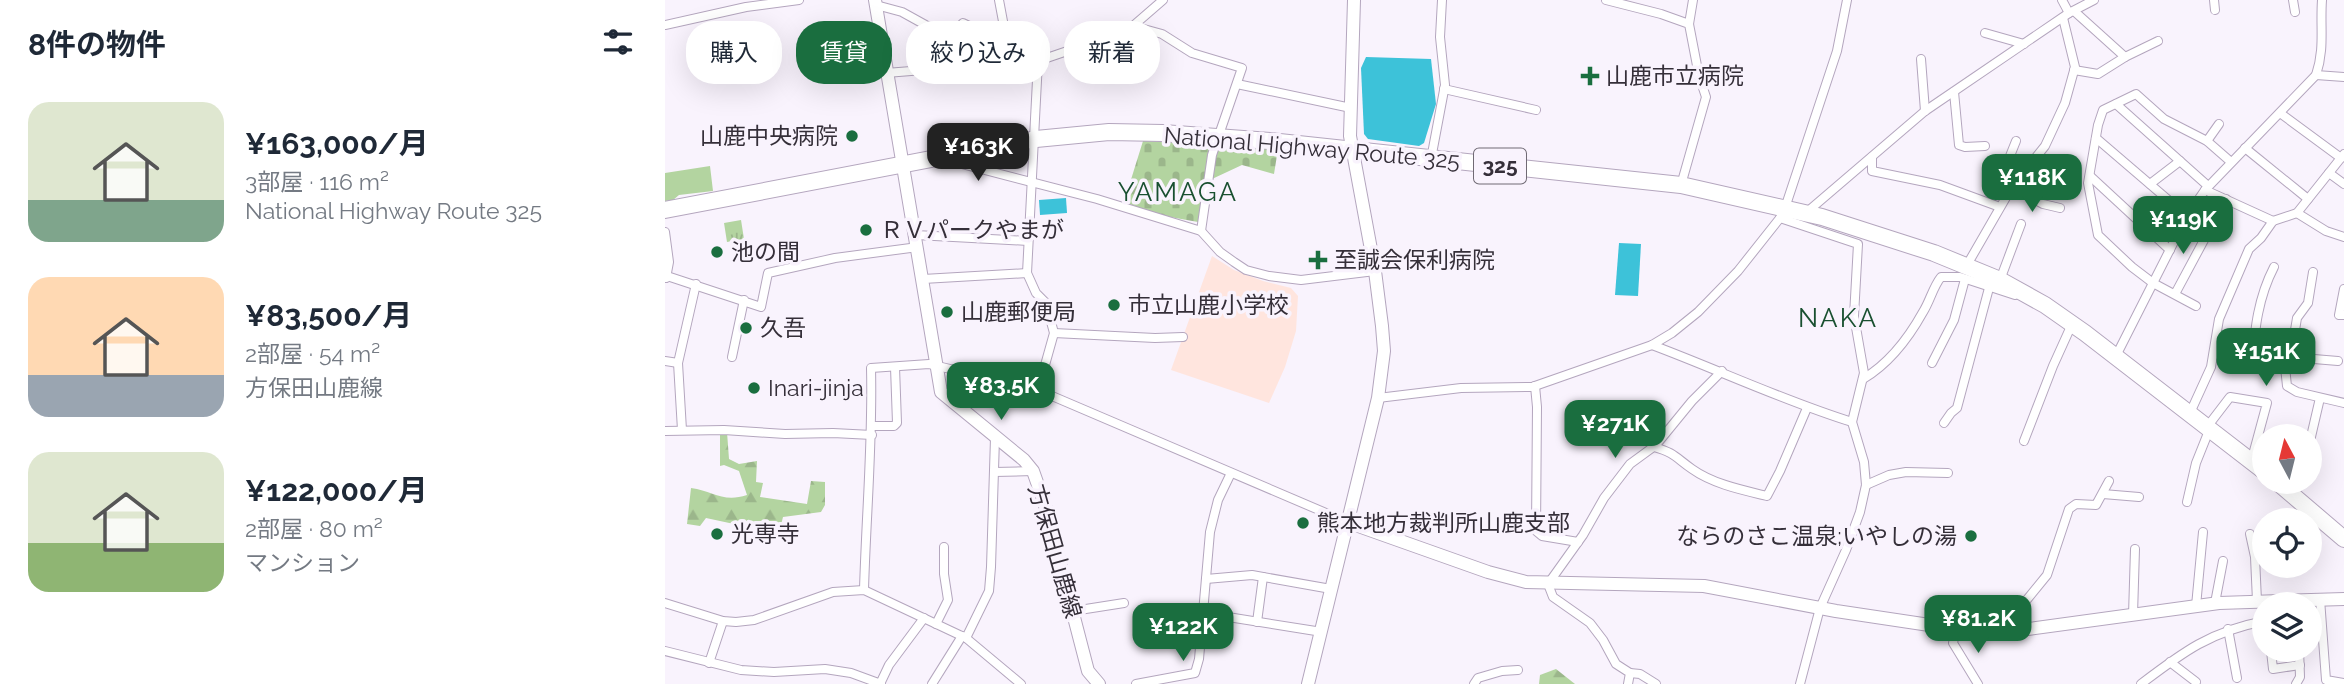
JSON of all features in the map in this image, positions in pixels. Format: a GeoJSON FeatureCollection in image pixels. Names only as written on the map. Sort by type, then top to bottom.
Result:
{"type":"FeatureCollection","features":[{"type":"Feature","properties":{"kind":"highway","name":"National Highway Route 325"},"geometry":{"type":"LineString","coordinates":[[665,210],[1036,139],[1109,132],[1352,149],[1681,185],[1783,213],[1805,213],[2021,292],[2116,356],[2251,462]]}},
{"type":"Feature","properties":{"kind":"highway"},"geometry":{"type":"LineString","coordinates":[[2292,494],[2344,539]]}},
{"type":"Feature","properties":{"kind":"street"},"geometry":{"type":"LineString","coordinates":[[665,25],[746,7],[799,0]]}},
{"type":"Feature","properties":{"kind":"street"},"geometry":{"type":"LineString","coordinates":[[999,0],[1002,21]]}},
{"type":"Feature","properties":{"kind":"street"},"geometry":{"type":"LineString","coordinates":[[1139,21],[1163,0]]}},
{"type":"Feature","properties":{"kind":"street"},"geometry":{"type":"LineString","coordinates":[[1308,684],[1378,398],[1384,351],[1375,271],[1352,149],[1354,0]]}},
{"type":"Feature","properties":{"kind":"street"},"geometry":{"type":"LineString","coordinates":[[1430,159],[1444,89],[1440,37],[1442,0]]}},
{"type":"Feature","properties":{"kind":"street"},"geometry":{"type":"LineString","coordinates":[[1607,0],[1689,24]]}},
{"type":"Feature","properties":{"kind":"street"},"geometry":{"type":"LineString","coordinates":[[1681,185],[1706,97],[1689,24],[1693,0]]}},
{"type":"Feature","properties":{"kind":"street"},"geometry":{"type":"LineString","coordinates":[[1378,398],[1461,388],[1535,386],[1652,345],[1698,312],[1738,271],[1783,213],[1837,51],[1847,0]]}},
{"type":"Feature","properties":{"kind":"street"},"geometry":{"type":"LineString","coordinates":[[2061,0],[2069,14],[2125,57]]}},
{"type":"Feature","properties":{"kind":"street"},"geometry":{"type":"LineString","coordinates":[[1805,213],[1925,111],[2094,0]]}},
{"type":"Feature","properties":{"kind":"street"},"geometry":{"type":"LineString","coordinates":[[2214,0],[2214,10]]}},
{"type":"Feature","properties":{"kind":"street"},"geometry":{"type":"LineString","coordinates":[[2293,0],[2295,12]]}},
{"type":"Feature","properties":{"kind":"street"},"geometry":{"type":"LineString","coordinates":[[2116,356],[2187,216],[2207,188],[2316,75],[2323,40],[2322,0]]}},
{"type":"Feature","properties":{"kind":"street"},"geometry":{"type":"LineString","coordinates":[[875,3],[918,21]]}},
{"type":"Feature","properties":{"kind":"street","name":"方保田山鹿線"},"geometry":{"type":"LineString","coordinates":[[875,3],[878,21]]}},
{"type":"Feature","properties":{"kind":"street"},"geometry":{"type":"LineString","coordinates":[[1932,363],[1954,320],[1966,272],[2000,207],[2045,146],[2065,103],[2074,70],[2069,14]]}},
{"type":"Feature","properties":{"kind":"street"},"geometry":{"type":"LineString","coordinates":[[1160,33],[1192,53],[1242,68],[1210,165],[1201,231]]}},
{"type":"Feature","properties":{"kind":"street"},"geometry":{"type":"LineString","coordinates":[[1985,33],[2024,44]]}},
{"type":"Feature","properties":{"kind":"street"},"geometry":{"type":"LineString","coordinates":[[2074,70],[2098,74],[2158,41]]}},
{"type":"Feature","properties":{"kind":"street"},"geometry":{"type":"LineString","coordinates":[[1921,59],[1925,111]]}},
{"type":"Feature","properties":{"kind":"street"},"geometry":{"type":"LineString","coordinates":[[2316,75],[2344,77]]}},
{"type":"Feature","properties":{"kind":"street","name":"方保田山鹿線"},"geometry":{"type":"LineString","coordinates":[[888,84],[941,392],[1024,460],[1033,471],[1044,502],[1088,671],[1099,684]]}},
{"type":"Feature","properties":{"kind":"street"},"geometry":{"type":"LineString","coordinates":[[1037,84],[1027,273],[1036,293],[1046,303],[1054,333],[1038,390]]}},
{"type":"Feature","properties":{"kind":"street"},"geometry":{"type":"LineString","coordinates":[[1237,84],[1351,108]]}},
{"type":"Feature","properties":{"kind":"street"},"geometry":{"type":"LineString","coordinates":[[1444,89],[1536,110]]}},
{"type":"Feature","properties":{"kind":"street"},"geometry":{"type":"LineString","coordinates":[[1954,92],[1959,145],[1985,146]]}},
{"type":"Feature","properties":{"kind":"street"},"geometry":{"type":"LineString","coordinates":[[2196,306],[2153,283],[2098,235],[2089,176],[2103,110],[2136,94],[2164,119],[2207,141],[2231,162]]}},
{"type":"Feature","properties":{"kind":"street"},"geometry":{"type":"LineString","coordinates":[[2116,104],[2207,188],[2273,221]]}},
{"type":"Feature","properties":{"kind":"street"},"geometry":{"type":"LineString","coordinates":[[2190,413],[2215,354],[2219,319],[2249,249],[2273,221],[2297,213],[2343,156],[2280,113]]}},
{"type":"Feature","properties":{"kind":"street"},"geometry":{"type":"LineString","coordinates":[[2207,141],[2219,124]]}},
{"type":"Feature","properties":{"kind":"street"},"geometry":{"type":"LineString","coordinates":[[2096,138],[2187,216]]}},
{"type":"Feature","properties":{"kind":"street"},"geometry":{"type":"LineString","coordinates":[[2016,141],[2010,156],[2014,162],[2027,169]]}},
{"type":"Feature","properties":{"kind":"street"},"geometry":{"type":"LineString","coordinates":[[2245,148],[2308,199]]}},
{"type":"Feature","properties":{"kind":"street"},"geometry":{"type":"LineString","coordinates":[[953,156],[954,162],[1097,199],[1201,231],[1220,253],[1246,270],[1301,280],[1375,271]]}},
{"type":"Feature","properties":{"kind":"street"},"geometry":{"type":"LineString","coordinates":[[1872,157],[1872,171],[1940,185],[2000,207]]}},
{"type":"Feature","properties":{"kind":"street"},"geometry":{"type":"LineString","coordinates":[[2150,184],[2180,161]]}},
{"type":"Feature","properties":{"kind":"street"},"geometry":{"type":"LineString","coordinates":[[2329,173],[2344,184]]}},
{"type":"Feature","properties":{"kind":"street"},"geometry":{"type":"LineString","coordinates":[[2089,176],[2170,250]]}},
{"type":"Feature","properties":{"kind":"street"},"geometry":{"type":"LineString","coordinates":[[2013,187],[2043,204],[2060,208]]}},
{"type":"Feature","properties":{"kind":"street"},"geometry":{"type":"LineString","coordinates":[[2175,294],[2226,199]]}},
{"type":"Feature","properties":{"kind":"street"},"geometry":{"type":"LineString","coordinates":[[1783,213],[1858,244],[1854,316],[1864,373],[1852,422],[1864,462],[1866,485],[1846,551],[1819,608],[1800,684]]}},
{"type":"Feature","properties":{"kind":"street"},"geometry":{"type":"LineString","coordinates":[[2297,213],[2326,231],[2344,237]]}},
{"type":"Feature","properties":{"kind":"street"},"geometry":{"type":"LineString","coordinates":[[1944,423],[1957,408],[1994,284],[2021,224]]}},
{"type":"Feature","properties":{"kind":"street"},"geometry":{"type":"LineString","coordinates":[[665,232],[669,262],[666,278],[696,284],[761,307],[768,273],[917,241],[1028,241]]}},
{"type":"Feature","properties":{"kind":"street"},"geometry":{"type":"LineString","coordinates":[[2252,362],[2260,299],[2274,267]]}},
{"type":"Feature","properties":{"kind":"street"},"geometry":{"type":"LineString","coordinates":[[1863,379],[1876,371],[1900,348],[1924,311],[1939,279],[1966,272]]}},
{"type":"Feature","properties":{"kind":"street"},"geometry":{"type":"LineString","coordinates":[[2313,272],[2308,303],[2297,318],[2288,366],[2285,368],[2287,386],[2344,403]]}},
{"type":"Feature","properties":{"kind":"street"},"geometry":{"type":"LineString","coordinates":[[923,279],[1027,273]]}},
{"type":"Feature","properties":{"kind":"street"},"geometry":{"type":"LineString","coordinates":[[682,430],[678,362],[696,284]]}},
{"type":"Feature","properties":{"kind":"street"},"geometry":{"type":"LineString","coordinates":[[2344,289],[2339,315],[2344,315]]}},
{"type":"Feature","properties":{"kind":"street"},"geometry":{"type":"LineString","coordinates":[[731,356],[744,300]]}},
{"type":"Feature","properties":{"kind":"street"},"geometry":{"type":"LineString","coordinates":[[2024,441],[2072,324]]}},
{"type":"Feature","properties":{"kind":"street"},"geometry":{"type":"LineString","coordinates":[[1054,333],[1183,337]]}},
{"type":"Feature","properties":{"kind":"street"},"geometry":{"type":"LineString","coordinates":[[1652,345],[1722,371],[1807,408],[1852,422]]}},
{"type":"Feature","properties":{"kind":"street"},"geometry":{"type":"LineString","coordinates":[[2215,354],[2285,368]]}},
{"type":"Feature","properties":{"kind":"street"},"geometry":{"type":"LineString","coordinates":[[2290,357],[2337,361]]}},
{"type":"Feature","properties":{"kind":"street"},"geometry":{"type":"LineString","coordinates":[[665,361],[678,362]]}},
{"type":"Feature","properties":{"kind":"street"},"geometry":{"type":"LineString","coordinates":[[864,590],[872,431],[871,368],[936,365],[1038,390],[1347,522],[1488,572],[1526,582],[1704,586],[1819,608],[1956,629],[2014,631],[2215,603],[2252,601]]}},
{"type":"Feature","properties":{"kind":"street"},"geometry":{"type":"LineString","coordinates":[[665,431],[872,431],[894,426],[897,424],[895,367]]}},
{"type":"Feature","properties":{"kind":"street"},"geometry":{"type":"LineString","coordinates":[[1548,584],[1578,542],[1604,498],[1630,464],[1654,447],[1722,371]]}},
{"type":"Feature","properties":{"kind":"street"},"geometry":{"type":"LineString","coordinates":[[1535,386],[1536,531],[1542,536],[1578,542]]}},
{"type":"Feature","properties":{"kind":"street"},"geometry":{"type":"LineString","coordinates":[[2187,502],[2208,427],[2229,397],[2267,403],[2251,462]]}},
{"type":"Feature","properties":{"kind":"street"},"geometry":{"type":"LineString","coordinates":[[2314,424],[2320,398]]}},
{"type":"Feature","properties":{"kind":"street"},"geometry":{"type":"LineString","coordinates":[[1654,447],[1671,451],[1692,469],[1727,486],[1767,496],[1807,408]]}},
{"type":"Feature","properties":{"kind":"street"},"geometry":{"type":"LineString","coordinates":[[935,683],[989,591],[995,438]]}},
{"type":"Feature","properties":{"kind":"street"},"geometry":{"type":"LineString","coordinates":[[994,472],[1033,471]]}},
{"type":"Feature","properties":{"kind":"street"},"geometry":{"type":"LineString","coordinates":[[1866,485],[1889,475],[1906,472],[1948,473]]}},
{"type":"Feature","properties":{"kind":"street"},"geometry":{"type":"LineString","coordinates":[[1136,684],[1195,673],[1199,659],[1213,516],[1231,473]]}},
{"type":"Feature","properties":{"kind":"street"},"geometry":{"type":"LineString","coordinates":[[2014,631],[2025,602],[2046,575],[2056,533],[2071,506],[2096,505],[2109,481]]}},
{"type":"Feature","properties":{"kind":"street"},"geometry":{"type":"LineString","coordinates":[[2103,494],[2139,497]]}},
{"type":"Feature","properties":{"kind":"street"},"geometry":{"type":"LineString","coordinates":[[2196,606],[2203,532]]}},
{"type":"Feature","properties":{"kind":"street"},"geometry":{"type":"LineString","coordinates":[[2251,534],[2257,592]]}},
{"type":"Feature","properties":{"kind":"street"},"geometry":{"type":"LineString","coordinates":[[936,624],[948,600],[944,547]]}},
{"type":"Feature","properties":{"kind":"street"},"geometry":{"type":"LineString","coordinates":[[2133,615],[2135,549]]}},
{"type":"Feature","properties":{"kind":"street"},"geometry":{"type":"LineString","coordinates":[[2215,603],[2223,561]]}},
{"type":"Feature","properties":{"kind":"street"},"geometry":{"type":"LineString","coordinates":[[1206,579],[1252,575],[1331,589]]}},
{"type":"Feature","properties":{"kind":"street"},"geometry":{"type":"LineString","coordinates":[[1257,622],[1263,577]]}},
{"type":"Feature","properties":{"kind":"street"},"geometry":{"type":"LineString","coordinates":[[1548,584],[1553,597],[1590,623],[1616,664],[1656,684]]}},
{"type":"Feature","properties":{"kind":"street"},"geometry":{"type":"LineString","coordinates":[[665,603],[723,621],[754,620],[833,592],[864,590],[964,637],[1021,684]]}},
{"type":"Feature","properties":{"kind":"street"},"geometry":{"type":"LineString","coordinates":[[2322,599],[2344,599]]}},
{"type":"Feature","properties":{"kind":"street"},"geometry":{"type":"LineString","coordinates":[[1073,611],[1124,603]]}},
{"type":"Feature","properties":{"kind":"street"},"geometry":{"type":"LineString","coordinates":[[1203,613],[1322,632]]}},
{"type":"Feature","properties":{"kind":"street"},"geometry":{"type":"LineString","coordinates":[[665,651],[709,663],[774,672],[825,669],[852,673],[881,684],[889,665],[925,618]]}},
{"type":"Feature","properties":{"kind":"street"},"geometry":{"type":"LineString","coordinates":[[709,663],[723,621]]}},
{"type":"Feature","properties":{"kind":"street"},"geometry":{"type":"LineString","coordinates":[[2147,683],[2170,662],[2201,641],[2228,629],[2252,624]]}},
{"type":"Feature","properties":{"kind":"street"},"geometry":{"type":"LineString","coordinates":[[2322,626],[2326,680],[2344,683]]}},
{"type":"Feature","properties":{"kind":"street"},"geometry":{"type":"LineString","coordinates":[[1956,629],[1952,643],[1979,684]]}},
{"type":"Feature","properties":{"kind":"street"},"geometry":{"type":"LineString","coordinates":[[2228,629],[2237,678]]}},
{"type":"Feature","properties":{"kind":"street"},"geometry":{"type":"LineString","coordinates":[[2170,662],[2197,681]]}},
{"type":"Feature","properties":{"kind":"street"},"geometry":{"type":"LineString","coordinates":[[2272,662],[2273,669],[2300,666]]}},
{"type":"Feature","properties":{"kind":"street"},"geometry":{"type":"LineString","coordinates":[[2296,684],[2300,677],[2300,662]]}},
{"type":"Feature","properties":{"kind":"street"},"geometry":{"type":"LineString","coordinates":[[1474,684],[1478,678],[1502,671],[1518,670]]}},
{"type":"Feature","properties":{"kind":"street"},"geometry":{"type":"LineString","coordinates":[[1628,684],[1630,673]]}},
{"type":"Feature","properties":{"kind":"shaded area"},"geometry":{"type":"Polygon","coordinates":[[[1212,256],[1234,270],[1291,288],[1298,296],[1296,331],[1285,367],[1269,403],[1171,370],[1212,256]]]}},
{"type":"Feature","properties":{"kind":"green space"},"geometry":{"type":"Polygon","coordinates":[[[1143,141],[1213,143],[1208,154],[1198,222],[1159,215],[1124,202],[1143,141]]]}},
{"type":"Feature","properties":{"kind":"green space"},"geometry":{"type":"Polygon","coordinates":[[[1222,143],[1278,149],[1274,174],[1242,165],[1212,179],[1215,156],[1222,143]]]}},
{"type":"Feature","properties":{"kind":"green space"},"geometry":{"type":"Polygon","coordinates":[[[710,166],[713,191],[679,195],[673,200],[665,201],[665,173],[710,166]]]}},
{"type":"Feature","properties":{"kind":"green space"},"geometry":{"type":"Polygon","coordinates":[[[741,220],[744,239],[727,242],[724,223],[741,220]]]}},
{"type":"Feature","properties":{"kind":"green space"},"geometry":{"type":"Polygon","coordinates":[[[720,432],[727,432],[729,459],[739,464],[757,461],[756,482],[763,483],[760,497],[807,504],[811,481],[825,482],[825,505],[821,512],[783,517],[781,525],[767,522],[764,538],[737,529],[734,524],[706,518],[700,526],[687,524],[691,488],[731,498],[747,495],[739,471],[720,466],[720,432]]]}},
{"type":"Feature","properties":{"kind":"green space"},"geometry":{"type":"Polygon","coordinates":[[[1556,669],[1575,684],[1539,684],[1540,675],[1556,669]]]}},
{"type":"Feature","properties":{"kind":"water"},"geometry":{"type":"Polygon","coordinates":[[[1366,57],[1431,59],[1436,104],[1424,143],[1419,146],[1368,139],[1364,134],[1361,68],[1366,57]]]}},
{"type":"Feature","properties":{"kind":"water"},"geometry":{"type":"Polygon","coordinates":[[[1066,198],[1067,213],[1040,215],[1039,200],[1066,198]]]}},
{"type":"Feature","properties":{"kind":"water"},"geometry":{"type":"Polygon","coordinates":[[[1619,243],[1641,244],[1638,296],[1615,295],[1619,243]]]}},
{"type":"Feature","properties":{"kind":"place","name":"山鹿市立病院"},"geometry":{"type":"Point","coordinates":[1590,76]}},
{"type":"Feature","properties":{"kind":"place","name":"山鹿中央病院"},"geometry":{"type":"Point","coordinates":[852,136]}},
{"type":"Feature","properties":{"kind":"place","name":"ＲＶパークやまが"},"geometry":{"type":"Point","coordinates":[866,230]}},
{"type":"Feature","properties":{"kind":"place","name":"池の間"},"geometry":{"type":"Point","coordinates":[717,252]}},
{"type":"Feature","properties":{"kind":"place","name":"至誠会保利病院"},"geometry":{"type":"Point","coordinates":[1318,260]}},
{"type":"Feature","properties":{"kind":"place","name":"市立山鹿小学校"},"geometry":{"type":"Point","coordinates":[1114,305]}},
{"type":"Feature","properties":{"kind":"place","name":"山鹿郵便局"},"geometry":{"type":"Point","coordinates":[947,312]}},
{"type":"Feature","properties":{"kind":"place","name":"久吾"},"geometry":{"type":"Point","coordinates":[746,328]}},
{"type":"Feature","properties":{"kind":"place","name":"Inari-jinja"},"geometry":{"type":"Point","coordinates":[754,388]}},
{"type":"Feature","properties":{"kind":"place","name":"熊本地方裁判所山鹿支部"},"geometry":{"type":"Point","coordinates":[1303,523]}},
{"type":"Feature","properties":{"kind":"place","name":"光専寺"},"geometry":{"type":"Point","coordinates":[717,534]}},
{"type":"Feature","properties":{"kind":"place","name":"ならのさこ温泉;いやしの湯"},"geometry":{"type":"Point","coordinates":[1971,536]}},
{"type":"Feature","properties":{"kind":"district","name":"YAMAGA"},"geometry":{"type":"Point","coordinates":[1178,192]}},
{"type":"Feature","properties":{"kind":"district","name":"NAKA"},"geometry":{"type":"Point","coordinates":[1838,318]}}]}
